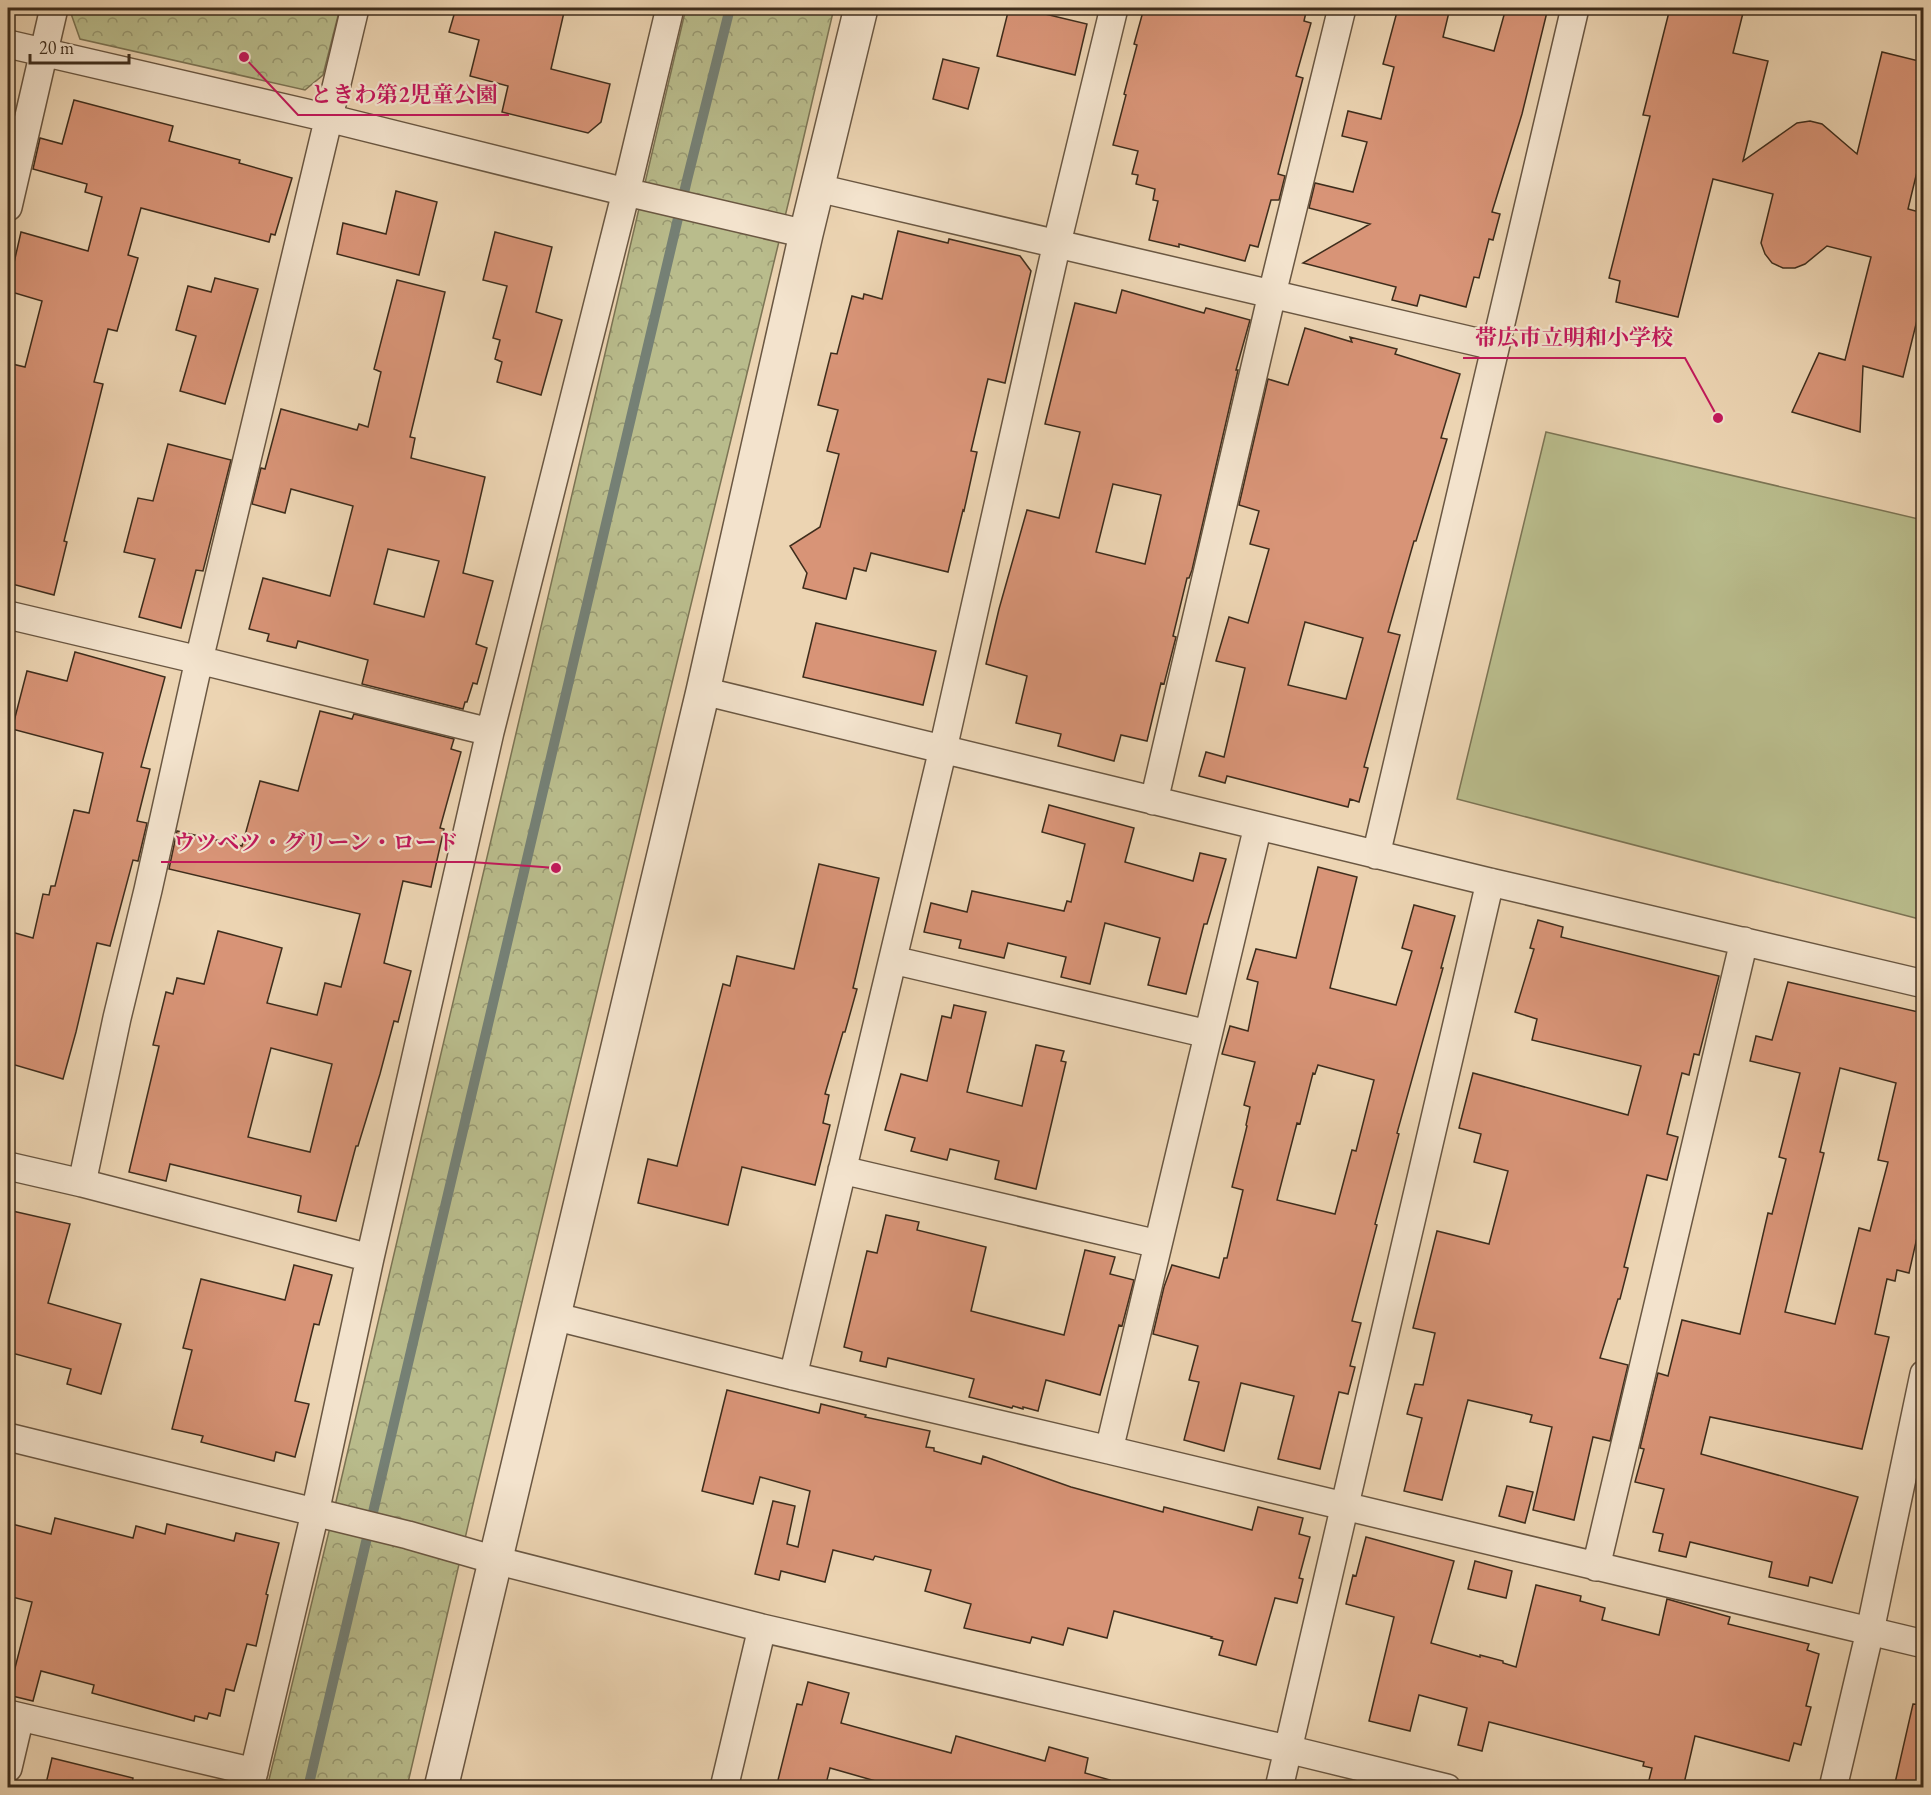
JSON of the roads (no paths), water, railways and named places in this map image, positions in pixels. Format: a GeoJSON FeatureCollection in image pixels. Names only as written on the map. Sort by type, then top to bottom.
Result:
{"type":"FeatureCollection","features":[{"type":"Feature","properties":{"kind":"street"},"geometry":{"type":"LineString","coordinates":[[8,207],[54,8]]}},
{"type":"Feature","properties":{"kind":"street"},"geometry":{"type":"LineString","coordinates":[[82,1183],[117,1018],[199,660],[355,8]]}},
{"type":"Feature","properties":{"kind":"street"},"geometry":{"type":"LineString","coordinates":[[8,1768],[14,1715],[252,1780],[315,1513],[370,1258],[490,732],[670,8]]}},
{"type":"Feature","properties":{"kind":"street"},"geometry":{"type":"LineString","coordinates":[[441,1788],[703,691],[806,234],[861,8]]}},
{"type":"Feature","properties":{"kind":"street"},"geometry":{"type":"LineString","coordinates":[[793,1377],[943,749],[1114,8]]}},
{"type":"Feature","properties":{"kind":"street"},"geometry":{"type":"LineString","coordinates":[[1154,801],[1272,294],[1342,8]]}},
{"type":"Feature","properties":{"kind":"street"},"geometry":{"type":"LineString","coordinates":[[1376,855],[1575,8]]}},
{"type":"Feature","properties":{"kind":"street"},"geometry":{"type":"LineString","coordinates":[[8,44],[328,118],[806,234]]}},
{"type":"Feature","properties":{"kind":"street"},"geometry":{"type":"LineString","coordinates":[[818,188],[1494,346]]}},
{"type":"Feature","properties":{"kind":"street"},"geometry":{"type":"LineString","coordinates":[[8,615],[490,732]]}},
{"type":"Feature","properties":{"kind":"street"},"geometry":{"type":"LineString","coordinates":[[703,691],[1376,855],[1923,984]]}},
{"type":"Feature","properties":{"kind":"street"},"geometry":{"type":"LineString","coordinates":[[1109,1450],[1258,826]]}},
{"type":"Feature","properties":{"kind":"street"},"geometry":{"type":"LineString","coordinates":[[1279,1788],[1490,882]]}},
{"type":"Feature","properties":{"kind":"street"},"geometry":{"type":"LineString","coordinates":[[1596,1567],[1744,941]]}},
{"type":"Feature","properties":{"kind":"street"},"geometry":{"type":"LineString","coordinates":[[893,960],[1208,1034]]}},
{"type":"Feature","properties":{"kind":"street"},"geometry":{"type":"LineString","coordinates":[[8,1166],[370,1258]]}},
{"type":"Feature","properties":{"kind":"street"},"geometry":{"type":"LineString","coordinates":[[842,1170],[1158,1244]]}},
{"type":"Feature","properties":{"kind":"street"},"geometry":{"type":"LineString","coordinates":[[553,1316],[793,1377],[1923,1644]]}},
{"type":"Feature","properties":{"kind":"street"},"geometry":{"type":"LineString","coordinates":[[1833,1788],[1870,1631],[1923,1374]]}},
{"type":"Feature","properties":{"kind":"street"},"geometry":{"type":"LineString","coordinates":[[8,1437],[408,1535],[495,1560],[762,1628],[1447,1788]]}},
{"type":"Feature","properties":{"kind":"street"},"geometry":{"type":"LineString","coordinates":[[724,1788],[762,1628]]}},
{"type":"Feature","properties":{"kind":"waterway"},"geometry":{"type":"LineString","coordinates":[[308,1788],[687,180],[730,8]]}},
{"type":"Feature","properties":{"kind":"place","name":"ときわ第2児童公園"},"geometry":{"type":"Point","coordinates":[244,57]}},
{"type":"Feature","properties":{"kind":"place","name":"帯広市立明和小学校"},"geometry":{"type":"Point","coordinates":[1718,418]}},
{"type":"Feature","properties":{"kind":"place","name":"ウツベツ・グリーン・ロード"},"geometry":{"type":"Point","coordinates":[556,868]}}]}
